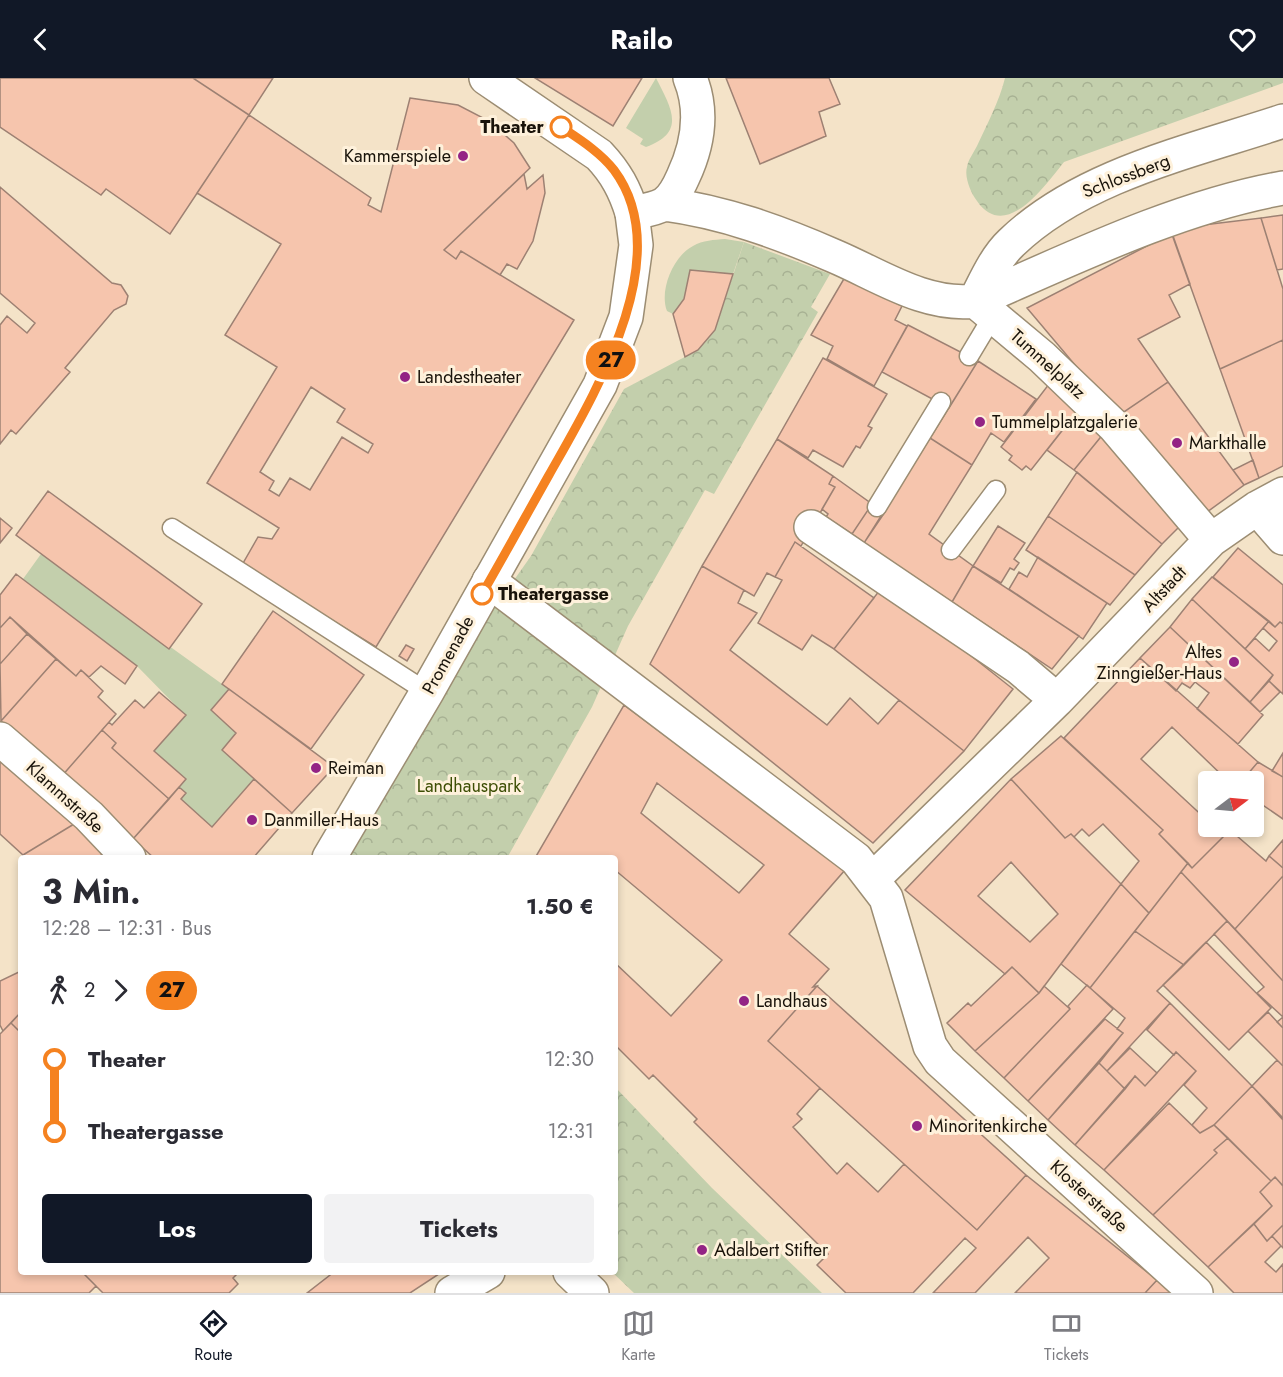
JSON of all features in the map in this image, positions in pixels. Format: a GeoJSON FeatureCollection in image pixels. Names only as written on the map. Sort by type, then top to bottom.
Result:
{"type":"FeatureCollection","features":[{"type":"Feature","properties":{"kind":"street","name":"Promenade"},"geometry":{"type":"LineString","coordinates":[[331,855],[427,692],[600,385],[619,341],[633,282],[636,245],[633,213],[614,170],[599,155],[486,78]]}},
{"type":"Feature","properties":{"kind":"street"},"geometry":{"type":"LineString","coordinates":[[664,204],[678,187],[695,147],[699,121],[695,91],[690,78]]}},
{"type":"Feature","properties":{"kind":"street","name":"Schlossberg"},"geometry":{"type":"LineString","coordinates":[[984,309],[1009,244],[1037,221],[1073,197],[1109,180],[1283,121]]}},
{"type":"Feature","properties":{"kind":"street"},"geometry":{"type":"LineString","coordinates":[[633,213],[664,204],[718,214],[766,228],[932,299],[984,309],[1107,243],[1222,202],[1283,188]]}},
{"type":"Feature","properties":{"kind":"street","name":"Tummelplatz"},"geometry":{"type":"LineString","coordinates":[[984,309],[1042,357],[1114,426],[1211,540]]}},
{"type":"Feature","properties":{"kind":"street"},"geometry":{"type":"LineString","coordinates":[[1270,501],[1283,538]]}},
{"type":"Feature","properties":{"kind":"street","name":"Altstadt"},"geometry":{"type":"LineString","coordinates":[[873,879],[1082,675],[1211,540],[1270,501]]}},
{"type":"Feature","properties":{"kind":"street"},"geometry":{"type":"LineString","coordinates":[[811,527],[854,546],[923,592],[1057,700]]}},
{"type":"Feature","properties":{"kind":"street"},"geometry":{"type":"LineString","coordinates":[[489,582],[856,859],[873,879]]}},
{"type":"Feature","properties":{"kind":"street","name":"Klammstraße"},"geometry":{"type":"LineString","coordinates":[[0,739],[89,816],[126,855]]}},
{"type":"Feature","properties":{"kind":"street","name":"Klosterstraße"},"geometry":{"type":"LineString","coordinates":[[873,879],[888,906],[930,1046],[940,1060],[1196,1293]]}},
{"type":"Feature","properties":{"kind":"street"},"geometry":{"type":"LineString","coordinates":[[452,1293],[483,1275]]}},
{"type":"Feature","properties":{"kind":"street"},"geometry":{"type":"LineString","coordinates":[[573,1275],[592,1293]]}},
{"type":"Feature","properties":{"kind":"lane"},"geometry":{"type":"LineString","coordinates":[[969,356],[984,309]]}},
{"type":"Feature","properties":{"kind":"lane"},"geometry":{"type":"LineString","coordinates":[[877,507],[941,402]]}},
{"type":"Feature","properties":{"kind":"lane"},"geometry":{"type":"LineString","coordinates":[[951,549],[996,490]]}},
{"type":"Feature","properties":{"kind":"lane"},"geometry":{"type":"LineString","coordinates":[[172,528],[427,692]]}},
{"type":"Feature","properties":{"kind":"green space"},"geometry":{"type":"Polygon","coordinates":[[[656,78],[667,99],[672,118],[671,126],[667,134],[659,141],[646,147],[640,144],[643,139],[626,128],[656,78]]]}},
{"type":"Feature","properties":{"kind":"green space"},"geometry":{"type":"Polygon","coordinates":[[[1005,78],[1283,78],[1283,83],[1064,162],[1025,206],[1013,213],[1000,216],[988,212],[977,201],[972,194],[966,171],[1005,78]]]}},
{"type":"Feature","properties":{"kind":"green space"},"geometry":{"type":"Polygon","coordinates":[[[725,239],[744,242],[733,274],[690,270],[684,299],[673,314],[667,311],[666,284],[679,258],[697,244],[725,239]]]}},
{"type":"Feature","properties":{"kind":"green space","name":"Landhauspark"},"geometry":{"type":"Polygon","coordinates":[[[744,242],[830,274],[811,307],[818,312],[714,494],[705,490],[628,626],[592,707],[509,855],[351,855],[483,624],[531,556],[624,389],[698,350],[715,330],[744,242]]]}},
{"type":"Feature","properties":{"kind":"green space"},"geometry":{"type":"Polygon","coordinates":[[[41,554],[229,689],[211,710],[236,733],[222,750],[254,779],[212,827],[181,799],[186,793],[179,787],[186,779],[154,751],[185,715],[137,666],[23,579],[41,554]]]}},
{"type":"Feature","properties":{"kind":"green space"},"geometry":{"type":"Polygon","coordinates":[[[618,1090],[712,1188],[822,1293],[634,1293],[615,1275],[618,1275],[618,1090]]]}},
{"type":"Feature","properties":{"kind":"building"},"geometry":{"type":"Polygon","coordinates":[[[0,78],[193,78],[249,115],[170,234],[106,189],[101,195],[0,127],[0,78]]]}},
{"type":"Feature","properties":{"kind":"building"},"geometry":{"type":"Polygon","coordinates":[[[193,78],[273,78],[249,115],[193,78]]]}},
{"type":"Feature","properties":{"kind":"building"},"geometry":{"type":"Polygon","coordinates":[[[535,78],[642,78],[613,126],[535,78]]]}},
{"type":"Feature","properties":{"kind":"building"},"geometry":{"type":"Polygon","coordinates":[[[726,78],[829,78],[840,104],[819,112],[826,136],[760,164],[726,78]]]}},
{"type":"Feature","properties":{"kind":"building","name":"Landestheater"},"geometry":{"type":"Polygon","coordinates":[[[410,98],[458,105],[489,121],[514,143],[530,168],[444,250],[456,259],[461,251],[574,320],[376,647],[242,565],[258,537],[272,539],[279,528],[207,483],[277,367],[225,335],[281,244],[197,193],[249,115],[371,198],[368,205],[381,212],[410,98]],[[311,387],[260,472],[274,481],[269,490],[279,496],[290,478],[310,490],[342,437],[368,453],[373,444],[337,422],[345,409],[311,387]]]}},
{"type":"Feature","properties":{"kind":"building"},"geometry":{"type":"Polygon","coordinates":[[[524,174],[527,189],[543,175],[545,193],[533,241],[517,269],[507,264],[500,275],[461,251],[456,259],[444,250],[524,174]]]}},
{"type":"Feature","properties":{"kind":"building"},"geometry":{"type":"Polygon","coordinates":[[[0,187],[112,283],[121,285],[128,296],[126,304],[114,310],[65,368],[70,372],[16,434],[11,430],[0,444],[0,325],[7,316],[27,333],[35,323],[0,293],[0,187]]]}},
{"type":"Feature","properties":{"kind":"building"},"geometry":{"type":"Polygon","coordinates":[[[1283,215],[1283,269],[1277,270],[1261,218],[1283,215]]]}},
{"type":"Feature","properties":{"kind":"building"},"geometry":{"type":"Polygon","coordinates":[[[1261,218],[1283,289],[1283,340],[1220,369],[1170,229],[1261,218]]]}},
{"type":"Feature","properties":{"kind":"building"},"geometry":{"type":"Polygon","coordinates":[[[1172,233],[1190,284],[1169,295],[1180,317],[1138,339],[1168,382],[1118,416],[1027,308],[1172,233]]]}},
{"type":"Feature","properties":{"kind":"building"},"geometry":{"type":"Polygon","coordinates":[[[690,270],[733,274],[715,330],[698,350],[685,357],[673,314],[684,299],[690,270]]]}},
{"type":"Feature","properties":{"kind":"building"},"geometry":{"type":"Polygon","coordinates":[[[845,277],[902,306],[895,320],[907,326],[874,386],[827,359],[833,346],[811,335],[845,277]]]}},
{"type":"Feature","properties":{"kind":"building"},"geometry":{"type":"Polygon","coordinates":[[[908,325],[978,361],[949,408],[882,372],[908,325]]]}},
{"type":"Feature","properties":{"kind":"building"},"geometry":{"type":"Polygon","coordinates":[[[1283,340],[1283,466],[1259,478],[1220,369],[1283,340]]]}},
{"type":"Feature","properties":{"kind":"building"},"geometry":{"type":"Polygon","coordinates":[[[823,358],[887,394],[868,426],[872,428],[860,448],[856,446],[843,467],[813,450],[808,458],[777,439],[823,358]]]}},
{"type":"Feature","properties":{"kind":"building","name":"Tummelplatzgalerie"},"geometry":{"type":"Polygon","coordinates":[[[978,361],[1036,399],[1004,442],[991,433],[972,465],[930,438],[978,361]]]}},
{"type":"Feature","properties":{"kind":"building","name":"Markthalle"},"geometry":{"type":"Polygon","coordinates":[[[1168,382],[1244,485],[1203,515],[1118,416],[1168,382]]]}},
{"type":"Feature","properties":{"kind":"building"},"geometry":{"type":"Polygon","coordinates":[[[1049,384],[1079,409],[1031,470],[1026,466],[1022,470],[1009,460],[1012,456],[1001,447],[1049,384]]]}},
{"type":"Feature","properties":{"kind":"building"},"geometry":{"type":"Polygon","coordinates":[[[1079,409],[1104,433],[1074,470],[1047,450],[1079,409]]]}},
{"type":"Feature","properties":{"kind":"building"},"geometry":{"type":"Polygon","coordinates":[[[1104,433],[1180,526],[1162,544],[1074,470],[1104,433]]]}},
{"type":"Feature","properties":{"kind":"building"},"geometry":{"type":"Polygon","coordinates":[[[930,438],[972,465],[929,534],[973,566],[952,602],[864,543],[930,438]]]}},
{"type":"Feature","properties":{"kind":"building"},"geometry":{"type":"Polygon","coordinates":[[[777,439],[833,476],[829,484],[835,487],[801,546],[795,542],[775,577],[767,573],[754,596],[702,566],[777,439]]]}},
{"type":"Feature","properties":{"kind":"building"},"geometry":{"type":"Polygon","coordinates":[[[1253,460],[1259,478],[1244,485],[1233,470],[1253,460]]]}},
{"type":"Feature","properties":{"kind":"building"},"geometry":{"type":"Polygon","coordinates":[[[1077,472],[1162,544],[1135,575],[1048,516],[1077,472]]]}},
{"type":"Feature","properties":{"kind":"building"},"geometry":{"type":"Polygon","coordinates":[[[833,476],[872,504],[852,534],[826,517],[828,514],[822,509],[835,487],[829,484],[833,476]]]}},
{"type":"Feature","properties":{"kind":"building"},"geometry":{"type":"Polygon","coordinates":[[[48,491],[202,604],[169,649],[16,535],[48,491]]]}},
{"type":"Feature","properties":{"kind":"building"},"geometry":{"type":"Polygon","coordinates":[[[872,504],[885,512],[864,543],[852,534],[872,504]]]}},
{"type":"Feature","properties":{"kind":"building"},"geometry":{"type":"Polygon","coordinates":[[[1048,516],[1135,575],[1110,605],[1026,550],[1048,516]]]}},
{"type":"Feature","properties":{"kind":"building"},"geometry":{"type":"Polygon","coordinates":[[[0,518],[12,528],[0,543],[0,518]]]}},
{"type":"Feature","properties":{"kind":"building"},"geometry":{"type":"Polygon","coordinates":[[[998,526],[1025,543],[1014,559],[1019,563],[1014,570],[1010,568],[1001,583],[973,566],[998,526]]]}},
{"type":"Feature","properties":{"kind":"building"},"geometry":{"type":"Polygon","coordinates":[[[795,542],[874,598],[834,649],[812,635],[802,650],[758,623],[782,580],[775,577],[795,542]]]}},
{"type":"Feature","properties":{"kind":"building"},"geometry":{"type":"Polygon","coordinates":[[[1238,548],[1283,585],[1283,624],[1280,622],[1275,627],[1213,577],[1238,548]]]}},
{"type":"Feature","properties":{"kind":"building"},"geometry":{"type":"Polygon","coordinates":[[[1038,557],[1107,603],[1083,639],[1009,589],[1019,572],[1027,577],[1038,557]]]}},
{"type":"Feature","properties":{"kind":"building"},"geometry":{"type":"Polygon","coordinates":[[[702,566],[744,590],[738,603],[757,613],[730,650],[827,725],[850,698],[878,724],[899,700],[964,751],[873,843],[650,664],[702,566]]]}},
{"type":"Feature","properties":{"kind":"building"},"geometry":{"type":"Polygon","coordinates":[[[973,566],[1079,636],[1052,669],[952,602],[973,566]]]}},
{"type":"Feature","properties":{"kind":"building"},"geometry":{"type":"Polygon","coordinates":[[[16,574],[137,666],[125,684],[101,666],[89,677],[81,670],[76,676],[10,617],[0,628],[0,595],[16,574]]]}},
{"type":"Feature","properties":{"kind":"building"},"geometry":{"type":"Polygon","coordinates":[[[1212,577],[1269,621],[1245,649],[1192,599],[1212,577]]]}},
{"type":"Feature","properties":{"kind":"building"},"geometry":{"type":"Polygon","coordinates":[[[883,586],[1013,689],[964,751],[834,649],[883,586]]]}},
{"type":"Feature","properties":{"kind":"building","name":"Altes Zinngießer-Haus"},"geometry":{"type":"Polygon","coordinates":[[[1192,599],[1273,675],[1250,702],[1170,627],[1192,599]]]}},
{"type":"Feature","properties":{"kind":"building"},"geometry":{"type":"Polygon","coordinates":[[[273,611],[364,675],[311,749],[222,684],[273,611]]]}},
{"type":"Feature","properties":{"kind":"building"},"geometry":{"type":"Polygon","coordinates":[[[10,617],[27,634],[0,664],[0,628],[10,617]]]}},
{"type":"Feature","properties":{"kind":"building"},"geometry":{"type":"Polygon","coordinates":[[[1269,621],[1275,627],[1280,622],[1283,624],[1283,694],[1269,681],[1273,675],[1245,649],[1255,638],[1269,651],[1277,641],[1263,628],[1269,621]]]}},
{"type":"Feature","properties":{"kind":"building"},"geometry":{"type":"Polygon","coordinates":[[[1170,627],[1263,715],[1238,744],[1197,709],[1209,693],[1195,682],[1190,688],[1182,683],[1176,691],[1140,658],[1170,627]]]}},
{"type":"Feature","properties":{"kind":"building"},"geometry":{"type":"Polygon","coordinates":[[[27,634],[56,659],[1,721],[0,664],[27,634]]]}},
{"type":"Feature","properties":{"kind":"building"},"geometry":{"type":"Polygon","coordinates":[[[406,645],[414,649],[407,661],[399,656],[406,645]]]}},
{"type":"Feature","properties":{"kind":"building"},"geometry":{"type":"Polygon","coordinates":[[[1140,658],[1258,762],[1250,771],[1218,771],[1172,727],[1141,759],[1198,812],[1198,837],[1223,837],[1192,868],[1159,834],[1163,830],[1064,738],[1140,658]]]}},
{"type":"Feature","properties":{"kind":"building"},"geometry":{"type":"Polygon","coordinates":[[[56,659],[76,676],[81,670],[103,691],[98,697],[116,714],[61,777],[1,721],[56,659]]]}},
{"type":"Feature","properties":{"kind":"building"},"geometry":{"type":"Polygon","coordinates":[[[1269,681],[1280,692],[1260,712],[1250,702],[1269,681]]]}},
{"type":"Feature","properties":{"kind":"building"},"geometry":{"type":"Polygon","coordinates":[[[229,689],[334,767],[292,813],[222,750],[236,733],[211,710],[229,689]]]}},
{"type":"Feature","properties":{"kind":"building"},"geometry":{"type":"Polygon","coordinates":[[[159,692],[186,715],[154,751],[186,779],[169,799],[112,748],[116,743],[102,730],[109,722],[112,725],[135,700],[144,708],[159,692]]]}},
{"type":"Feature","properties":{"kind":"building","name":"Landhaus"},"geometry":{"type":"Polygon","coordinates":[[[624,705],[845,870],[789,934],[829,969],[813,987],[817,986],[768,1041],[820,1088],[797,1114],[802,1119],[793,1127],[837,1174],[847,1163],[878,1192],[904,1164],[977,1230],[1026,1175],[1157,1280],[1145,1293],[1015,1293],[1049,1258],[1028,1237],[975,1293],[933,1293],[976,1248],[965,1238],[913,1293],[846,1293],[817,1265],[828,1254],[694,1122],[697,1119],[653,1075],[649,1079],[618,1048],[618,966],[671,1016],[722,960],[618,873],[618,855],[537,855],[624,705]],[[657,783],[641,813],[739,893],[764,865],[657,783]]]}},
{"type":"Feature","properties":{"kind":"building"},"geometry":{"type":"Polygon","coordinates":[[[102,730],[116,743],[112,748],[169,799],[133,839],[61,777],[102,730]]]}},
{"type":"Feature","properties":{"kind":"building"},"geometry":{"type":"Polygon","coordinates":[[[1061,736],[1163,830],[1159,834],[1188,863],[1149,913],[1121,884],[1139,861],[1103,824],[1089,836],[1082,829],[1074,837],[1071,834],[1065,838],[1011,779],[1061,736]]]}},
{"type":"Feature","properties":{"kind":"building"},"geometry":{"type":"Polygon","coordinates":[[[1283,753],[1283,777],[1272,771],[1283,753]]]}},
{"type":"Feature","properties":{"kind":"building"},"geometry":{"type":"Polygon","coordinates":[[[0,759],[79,821],[23,855],[0,834],[0,759]]]}},
{"type":"Feature","properties":{"kind":"building"},"geometry":{"type":"Polygon","coordinates":[[[1258,762],[1283,777],[1283,819],[1264,806],[1264,771],[1250,771],[1258,762]]]}},
{"type":"Feature","properties":{"kind":"building","name":"Danmiller-Haus"},"geometry":{"type":"Polygon","coordinates":[[[254,779],[292,813],[256,855],[151,855],[133,839],[179,787],[186,793],[181,799],[212,827],[254,779]]]}},
{"type":"Feature","properties":{"kind":"building"},"geometry":{"type":"Polygon","coordinates":[[[1011,779],[1065,838],[1071,834],[1121,884],[1039,993],[1012,967],[1005,974],[905,890],[1011,779]],[[1011,862],[978,896],[1030,942],[1058,914],[1011,862]]]}},
{"type":"Feature","properties":{"kind":"building"},"geometry":{"type":"Polygon","coordinates":[[[79,821],[93,835],[102,855],[23,855],[79,821]]]}},
{"type":"Feature","properties":{"kind":"building"},"geometry":{"type":"Polygon","coordinates":[[[1223,837],[1238,837],[1266,861],[1269,856],[1283,868],[1283,876],[1235,929],[1181,872],[1188,863],[1192,868],[1223,837]]]}},
{"type":"Feature","properties":{"kind":"building"},"geometry":{"type":"Polygon","coordinates":[[[1283,840],[1283,868],[1269,856],[1283,840]]]}},
{"type":"Feature","properties":{"kind":"building"},"geometry":{"type":"Polygon","coordinates":[[[1181,872],[1227,921],[1184,965],[1135,931],[1181,872]]]}},
{"type":"Feature","properties":{"kind":"building"},"geometry":{"type":"Polygon","coordinates":[[[1283,876],[1283,981],[1235,929],[1283,876]]]}},
{"type":"Feature","properties":{"kind":"building"},"geometry":{"type":"Polygon","coordinates":[[[1121,884],[1149,913],[1090,988],[1061,964],[1121,884]]]}},
{"type":"Feature","properties":{"kind":"building"},"geometry":{"type":"Polygon","coordinates":[[[1227,921],[1283,981],[1283,1017],[1257,993],[1264,987],[1214,934],[1227,921]]]}},
{"type":"Feature","properties":{"kind":"building"},"geometry":{"type":"Polygon","coordinates":[[[1135,931],[1184,965],[1157,991],[1170,1003],[1107,1071],[1099,1063],[1123,1033],[1117,1029],[1125,1018],[1090,988],[1135,931]]]}},
{"type":"Feature","properties":{"kind":"building"},"geometry":{"type":"Polygon","coordinates":[[[1206,942],[1271,1008],[1229,1050],[1163,985],[1206,942]]]}},
{"type":"Feature","properties":{"kind":"building"},"geometry":{"type":"Polygon","coordinates":[[[1012,967],[1039,993],[975,1051],[947,1023],[968,1003],[971,1006],[1012,967]]]}},
{"type":"Feature","properties":{"kind":"building"},"geometry":{"type":"Polygon","coordinates":[[[18,972],[18,1015],[3,1031],[0,1025],[0,981],[18,972]]]}},
{"type":"Feature","properties":{"kind":"building"},"geometry":{"type":"Polygon","coordinates":[[[1087,985],[1113,1009],[1028,1101],[1004,1078],[1070,1009],[1068,1006],[1087,985]]]}},
{"type":"Feature","properties":{"kind":"building","name":"Minoritenkirche"},"geometry":{"type":"Polygon","coordinates":[[[817,986],[1026,1175],[977,1230],[768,1041],[817,986]]]}},
{"type":"Feature","properties":{"kind":"building"},"geometry":{"type":"Polygon","coordinates":[[[1044,986],[1070,1009],[1004,1078],[975,1051],[1044,986]]]}},
{"type":"Feature","properties":{"kind":"building"},"geometry":{"type":"Polygon","coordinates":[[[1170,1003],[1252,1086],[1214,1125],[1200,1133],[1192,1125],[1207,1108],[1184,1085],[1196,1071],[1176,1052],[1174,1055],[1147,1030],[1170,1003]]]}},
{"type":"Feature","properties":{"kind":"building"},"geometry":{"type":"Polygon","coordinates":[[[1268,1012],[1283,1028],[1283,1066],[1248,1031],[1268,1012]]]}},
{"type":"Feature","properties":{"kind":"building"},"geometry":{"type":"Polygon","coordinates":[[[18,1015],[18,1030],[11,1023],[18,1015]]]}},
{"type":"Feature","properties":{"kind":"building"},"geometry":{"type":"Polygon","coordinates":[[[1283,1017],[1283,1028],[1277,1022],[1283,1017]]]}},
{"type":"Feature","properties":{"kind":"building"},"geometry":{"type":"Polygon","coordinates":[[[1105,1019],[1123,1033],[1048,1120],[1028,1101],[1105,1019]]]}},
{"type":"Feature","properties":{"kind":"building"},"geometry":{"type":"Polygon","coordinates":[[[11,1023],[18,1030],[18,1275],[85,1275],[96,1286],[89,1293],[0,1293],[0,1034],[11,1023]]]}},
{"type":"Feature","properties":{"kind":"building"},"geometry":{"type":"Polygon","coordinates":[[[1130,1048],[1157,1073],[1145,1086],[1135,1076],[1125,1089],[1107,1071],[1130,1048]]]}},
{"type":"Feature","properties":{"kind":"building"},"geometry":{"type":"Polygon","coordinates":[[[1176,1052],[1196,1071],[1104,1170],[1075,1145],[1135,1076],[1145,1086],[1176,1052]]]}},
{"type":"Feature","properties":{"kind":"building"},"geometry":{"type":"Polygon","coordinates":[[[1277,1060],[1283,1066],[1283,1118],[1252,1086],[1277,1060]]]}},
{"type":"Feature","properties":{"kind":"building"},"geometry":{"type":"Polygon","coordinates":[[[1099,1063],[1125,1089],[1075,1145],[1048,1120],[1099,1063]]]}},
{"type":"Feature","properties":{"kind":"building"},"geometry":{"type":"Polygon","coordinates":[[[1252,1086],[1283,1120],[1283,1186],[1275,1177],[1271,1181],[1214,1125],[1252,1086]]]}},
{"type":"Feature","properties":{"kind":"building"},"geometry":{"type":"Polygon","coordinates":[[[1169,1103],[1200,1133],[1214,1125],[1228,1138],[1214,1150],[1217,1153],[1153,1215],[1104,1170],[1169,1103]]]}},
{"type":"Feature","properties":{"kind":"building"},"geometry":{"type":"Polygon","coordinates":[[[1228,1138],[1271,1181],[1260,1192],[1272,1206],[1208,1267],[1153,1215],[1217,1153],[1214,1150],[1228,1138]]]}},
{"type":"Feature","properties":{"kind":"building"},"geometry":{"type":"Polygon","coordinates":[[[1275,1177],[1283,1186],[1283,1225],[1267,1241],[1254,1224],[1272,1206],[1260,1192],[1275,1177]]]}},
{"type":"Feature","properties":{"kind":"building"},"geometry":{"type":"Polygon","coordinates":[[[1254,1224],[1267,1241],[1272,1236],[1281,1246],[1265,1262],[1276,1272],[1283,1264],[1283,1293],[1234,1293],[1208,1267],[1254,1224]]]}},
{"type":"Feature","properties":{"kind":"building"},"geometry":{"type":"Polygon","coordinates":[[[1283,1225],[1283,1248],[1272,1236],[1283,1225]]]}},
{"type":"Feature","properties":{"kind":"building"},"geometry":{"type":"Polygon","coordinates":[[[85,1275],[236,1275],[233,1278],[238,1284],[229,1293],[103,1293],[85,1275]]]}},
{"type":"Feature","properties":{"kind":"building"},"geometry":{"type":"Polygon","coordinates":[[[330,1275],[437,1275],[410,1293],[307,1293],[330,1275]]]}},
{"type":"Feature","properties":{"kind":"building"},"geometry":{"type":"Polygon","coordinates":[[[1157,1280],[1172,1293],[1145,1293],[1157,1280]]]}},
{"type":"Feature","properties":{"kind":"bus line","name":"27"},"geometry":{"type":"LineString","coordinates":[[482,594],[600,385],[619,341],[633,282],[636,245],[633,213],[625,191],[614,170],[599,155],[561,127]]}},
{"type":"Feature","properties":{"kind":"place","name":"Theater"},"geometry":{"type":"Point","coordinates":[561,127]}},
{"type":"Feature","properties":{"kind":"place","name":"Kammerspiele"},"geometry":{"type":"Point","coordinates":[463,156]}},
{"type":"Feature","properties":{"kind":"place","name":"Landestheater"},"geometry":{"type":"Point","coordinates":[405,377]}},
{"type":"Feature","properties":{"kind":"place","name":"Tummelplatzgalerie"},"geometry":{"type":"Point","coordinates":[980,422]}},
{"type":"Feature","properties":{"kind":"place","name":"Markthalle"},"geometry":{"type":"Point","coordinates":[1177,443]}},
{"type":"Feature","properties":{"kind":"place","name":"Theatergasse"},"geometry":{"type":"Point","coordinates":[482,594]}},
{"type":"Feature","properties":{"kind":"place","name":"Altes Zinngießer-Haus"},"geometry":{"type":"Point","coordinates":[1234,662]}},
{"type":"Feature","properties":{"kind":"place","name":"Reiman"},"geometry":{"type":"Point","coordinates":[316,768]}},
{"type":"Feature","properties":{"kind":"place","name":"Danmiller-Haus"},"geometry":{"type":"Point","coordinates":[252,820]}},
{"type":"Feature","properties":{"kind":"place","name":"Landhaus"},"geometry":{"type":"Point","coordinates":[744,1001]}},
{"type":"Feature","properties":{"kind":"place","name":"Minoritenkirche"},"geometry":{"type":"Point","coordinates":[917,1126]}},
{"type":"Feature","properties":{"kind":"place","name":"Adalbert Stifter"},"geometry":{"type":"Point","coordinates":[702,1250]}}]}
